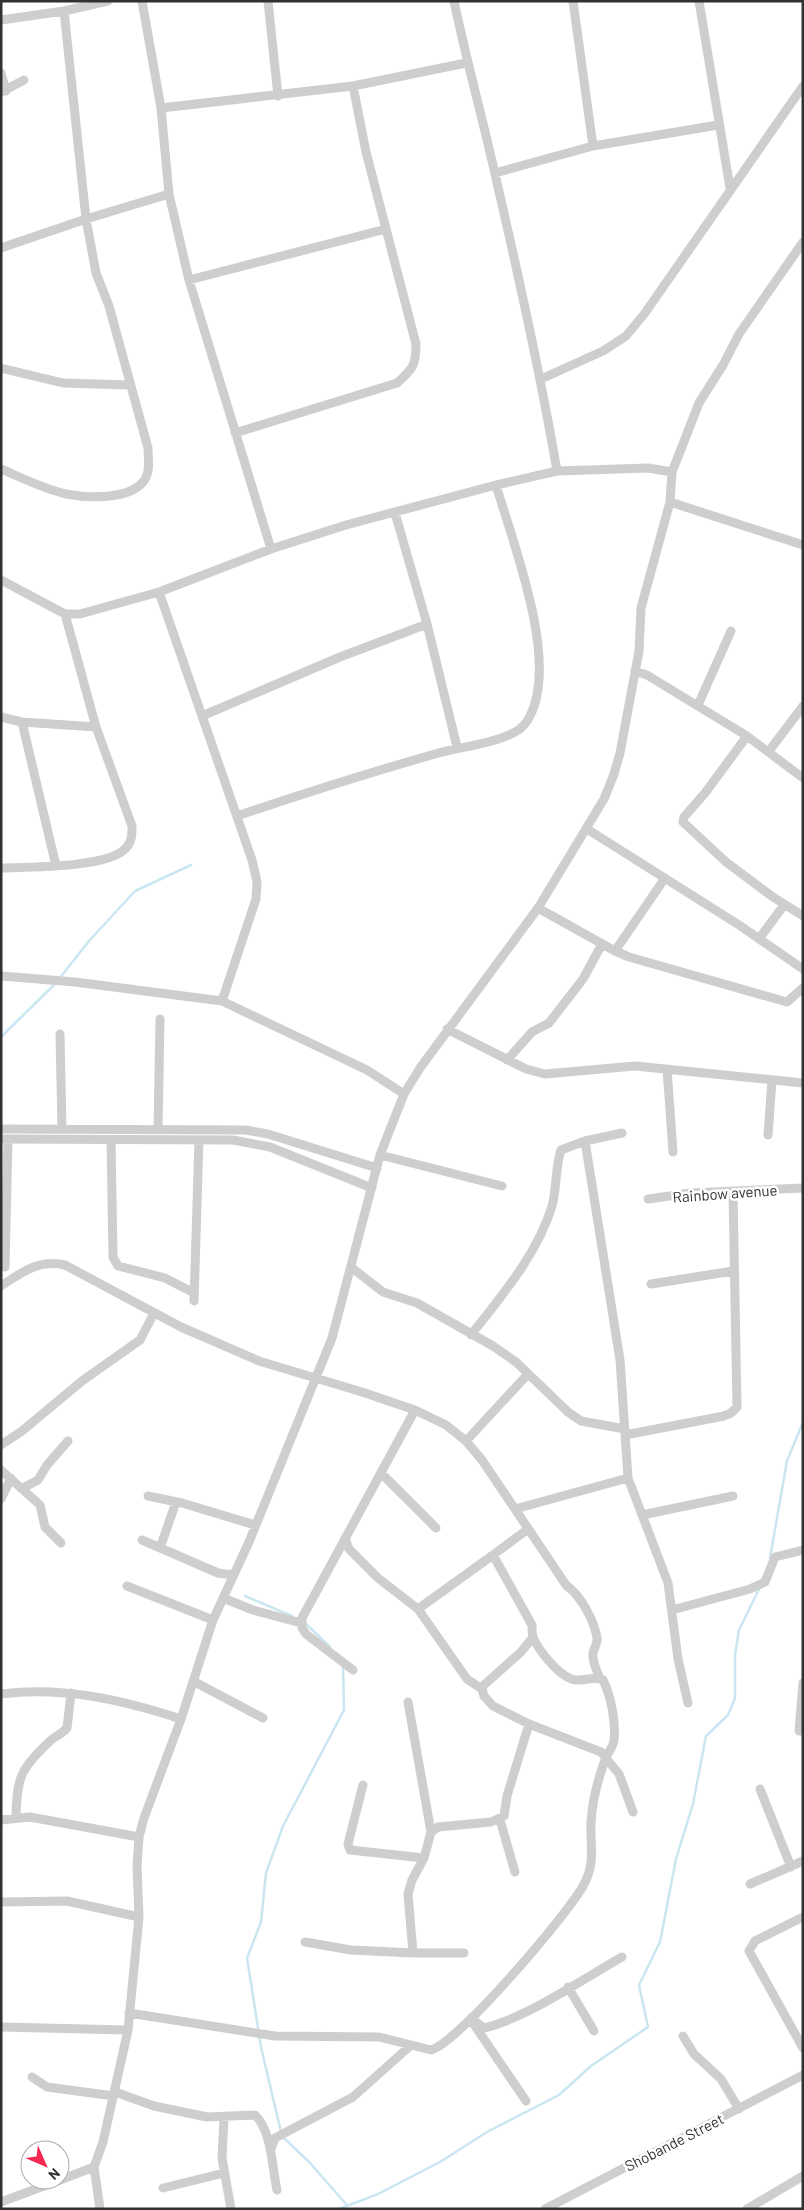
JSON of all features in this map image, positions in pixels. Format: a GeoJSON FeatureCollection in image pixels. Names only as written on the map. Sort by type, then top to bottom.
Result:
{"type":"FeatureCollection","features":[{"type":"Feature","properties":{"kind":"street"},"geometry":{"type":"LineString","coordinates":[[1,20],[64,11],[108,1]]}},
{"type":"Feature","properties":{"kind":"street"},"geometry":{"type":"LineString","coordinates":[[142,1],[161,108],[169,194],[189,280],[271,549]]}},
{"type":"Feature","properties":{"kind":"street"},"geometry":{"type":"LineString","coordinates":[[268,1],[278,96]]}},
{"type":"Feature","properties":{"kind":"street"},"geometry":{"type":"LineString","coordinates":[[454,1],[466,63],[495,173],[541,379],[557,471]]}},
{"type":"Feature","properties":{"kind":"street"},"geometry":{"type":"LineString","coordinates":[[574,1],[593,146]]}},
{"type":"Feature","properties":{"kind":"street"},"geometry":{"type":"LineString","coordinates":[[699,1],[718,125],[730,188]]}},
{"type":"Feature","properties":{"kind":"street"},"geometry":{"type":"LineString","coordinates":[[1,469],[67,494],[115,496],[130,491],[144,482],[148,470],[148,448],[129,385],[109,306],[96,273],[86,219],[64,11]]}},
{"type":"Feature","properties":{"kind":"street"},"geometry":{"type":"LineString","coordinates":[[161,108],[353,86],[466,63]]}},
{"type":"Feature","properties":{"kind":"street"},"geometry":{"type":"LineString","coordinates":[[1,73],[4,91],[24,80]]}},
{"type":"Feature","properties":{"kind":"street"},"geometry":{"type":"LineString","coordinates":[[235,432],[397,383],[410,372],[416,360],[416,344],[366,152],[353,86]]}},
{"type":"Feature","properties":{"kind":"street"},"geometry":{"type":"LineString","coordinates":[[541,379],[603,352],[626,336],[645,313],[730,188],[803,86]]}},
{"type":"Feature","properties":{"kind":"street"},"geometry":{"type":"LineString","coordinates":[[495,173],[593,146],[718,125]]}},
{"type":"Feature","properties":{"kind":"street"},"geometry":{"type":"LineString","coordinates":[[1,248],[86,219],[169,194]]}},
{"type":"Feature","properties":{"kind":"street"},"geometry":{"type":"LineString","coordinates":[[189,280],[386,229]]}},
{"type":"Feature","properties":{"kind":"street"},"geometry":{"type":"LineString","coordinates":[[100,2209],[94,2167],[103,2142],[128,2030],[138,1917],[137,1866],[139,1837],[181,1719],[213,1620],[255,1526],[332,1338],[352,1268],[380,1155],[404,1094],[447,1029],[538,908],[587,829],[614,774],[635,671],[642,608],[670,502],[672,472],[699,402],[723,365],[739,334],[803,242]]}},
{"type":"Feature","properties":{"kind":"street"},"geometry":{"type":"LineString","coordinates":[[1,368],[63,383],[129,385]]}},
{"type":"Feature","properties":{"kind":"street"},"geometry":{"type":"LineString","coordinates":[[1,580],[65,614],[80,614],[159,592],[271,549],[346,525],[496,485],[557,471],[648,468],[672,472]]}},
{"type":"Feature","properties":{"kind":"street"},"geometry":{"type":"LineString","coordinates":[[237,816],[324,787],[457,747],[515,732],[530,716],[538,696],[540,671],[531,603],[496,485]]}},
{"type":"Feature","properties":{"kind":"street"},"geometry":{"type":"LineString","coordinates":[[670,502],[803,545]]}},
{"type":"Feature","properties":{"kind":"street"},"geometry":{"type":"LineString","coordinates":[[395,513],[426,624],[457,747]]}},
{"type":"Feature","properties":{"kind":"street"},"geometry":{"type":"LineString","coordinates":[[159,592],[252,860],[257,882],[256,899],[222,1001]]}},
{"type":"Feature","properties":{"kind":"street"},"geometry":{"type":"LineString","coordinates":[[1,868],[56,866],[97,861],[117,855],[126,848],[132,838],[132,826],[96,727],[65,614]]}},
{"type":"Feature","properties":{"kind":"street"},"geometry":{"type":"LineString","coordinates":[[202,716],[340,657],[426,624]]}},
{"type":"Feature","properties":{"kind":"street"},"geometry":{"type":"LineString","coordinates":[[698,705],[731,631]]}},
{"type":"Feature","properties":{"kind":"street"},"geometry":{"type":"LineString","coordinates":[[635,671],[647,675],[747,736],[803,778]]}},
{"type":"Feature","properties":{"kind":"street"},"geometry":{"type":"LineString","coordinates":[[769,751],[803,706]]}},
{"type":"Feature","properties":{"kind":"street"},"geometry":{"type":"LineString","coordinates":[[1,717],[22,722],[96,727]]}},
{"type":"Feature","properties":{"kind":"street"},"geometry":{"type":"LineString","coordinates":[[22,722],[56,866]]}},
{"type":"Feature","properties":{"kind":"street"},"geometry":{"type":"LineString","coordinates":[[747,736],[705,794],[684,817],[683,822],[726,862],[784,905],[803,916]]}},
{"type":"Feature","properties":{"kind":"street"},"geometry":{"type":"LineString","coordinates":[[587,829],[759,939],[803,970]]}},
{"type":"Feature","properties":{"kind":"street"},"geometry":{"type":"LineString","coordinates":[[615,951],[665,878]]}},
{"type":"Feature","properties":{"kind":"street"},"geometry":{"type":"LineString","coordinates":[[759,939],[784,905]]}},
{"type":"Feature","properties":{"kind":"street"},"geometry":{"type":"LineString","coordinates":[[538,908],[615,951],[736,986],[779,1001],[787,1002],[803,988]]}},
{"type":"Feature","properties":{"kind":"street"},"geometry":{"type":"LineString","coordinates":[[507,1060],[532,1032],[549,1023],[583,979],[602,944]]}},
{"type":"Feature","properties":{"kind":"street"},"geometry":{"type":"LineString","coordinates":[[1,976],[75,982],[222,1001],[367,1070],[404,1094]]}},
{"type":"Feature","properties":{"kind":"street"},"geometry":{"type":"LineString","coordinates":[[158,1130],[160,1019]]}},
{"type":"Feature","properties":{"kind":"street"},"geometry":{"type":"LineString","coordinates":[[447,1029],[526,1069],[545,1074],[635,1066],[803,1083]]}},
{"type":"Feature","properties":{"kind":"street"},"geometry":{"type":"LineString","coordinates":[[60,1034],[62,1129]]}},
{"type":"Feature","properties":{"kind":"street"},"geometry":{"type":"LineString","coordinates":[[667,1069],[673,1152]]}},
{"type":"Feature","properties":{"kind":"street"},"geometry":{"type":"LineString","coordinates":[[768,1135],[772,1080]]}},
{"type":"Feature","properties":{"kind":"street"},"geometry":{"type":"LineString","coordinates":[[1,1129],[246,1130],[268,1134],[377,1168]]}},
{"type":"Feature","properties":{"kind":"street"},"geometry":{"type":"LineString","coordinates":[[471,1335],[517,1278],[544,1224],[557,1187],[562,1150],[585,1141],[622,1133]]}},
{"type":"Feature","properties":{"kind":"street"},"geometry":{"type":"LineString","coordinates":[[5,1267],[5,1139],[233,1140],[270,1147],[372,1188]]}},
{"type":"Feature","properties":{"kind":"street"},"geometry":{"type":"LineString","coordinates":[[111,1140],[114,1262],[118,1266],[172,1281],[194,1297],[199,1140]]}},
{"type":"Feature","properties":{"kind":"street"},"geometry":{"type":"LineString","coordinates":[[585,1141],[620,1360],[628,1478],[668,1583],[678,1658],[688,1704]]}},
{"type":"Feature","properties":{"kind":"street"},"geometry":{"type":"LineString","coordinates":[[380,1155],[502,1186]]}},
{"type":"Feature","properties":{"kind":"street","name":"Rainbow avenue"},"geometry":{"type":"LineString","coordinates":[[648,1199],[691,1193],[803,1188]]}},
{"type":"Feature","properties":{"kind":"street"},"geometry":{"type":"LineString","coordinates":[[352,1268],[383,1292],[418,1303],[493,1346],[528,1374],[568,1412],[589,1424],[625,1432],[724,1416],[737,1407],[732,1192]]}},
{"type":"Feature","properties":{"kind":"street"},"geometry":{"type":"LineString","coordinates":[[1,1286],[35,1265],[54,1262],[73,1268],[198,1335],[259,1360],[415,1410],[446,1424],[466,1441],[482,1460],[554,1564],[566,1585],[574,1591],[592,1621],[598,1640],[593,1654],[594,1665],[606,1687],[609,1699],[615,1739],[612,1750],[605,1758],[592,1815],[593,1849],[591,1864],[583,1886],[545,1937],[471,2018],[436,2048],[423,2049],[379,2038],[275,2036],[129,2013]]}},
{"type":"Feature","properties":{"kind":"street"},"geometry":{"type":"LineString","coordinates":[[651,1284],[733,1270]]}},
{"type":"Feature","properties":{"kind":"street"},"geometry":{"type":"LineString","coordinates":[[1,1444],[22,1431],[82,1381],[140,1340],[154,1313]]}},
{"type":"Feature","properties":{"kind":"street"},"geometry":{"type":"LineString","coordinates":[[466,1441],[528,1374]]}},
{"type":"Feature","properties":{"kind":"street"},"geometry":{"type":"LineString","coordinates":[[353,1670],[306,1634],[301,1623],[304,1610],[415,1410]]}},
{"type":"Feature","properties":{"kind":"street"},"geometry":{"type":"LineString","coordinates":[[23,1488],[38,1480],[47,1465],[68,1441]]}},
{"type":"Feature","properties":{"kind":"street"},"geometry":{"type":"LineString","coordinates":[[1,1470],[40,1505],[45,1526],[61,1543]]}},
{"type":"Feature","properties":{"kind":"street"},"geometry":{"type":"LineString","coordinates":[[381,1473],[436,1528]]}},
{"type":"Feature","properties":{"kind":"street"},"geometry":{"type":"LineString","coordinates":[[1,1499],[11,1478]]}},
{"type":"Feature","properties":{"kind":"street"},"geometry":{"type":"LineString","coordinates":[[515,1509],[628,1478]]}},
{"type":"Feature","properties":{"kind":"street"},"geometry":{"type":"LineString","coordinates":[[148,1496],[176,1502],[255,1526]]}},
{"type":"Feature","properties":{"kind":"street"},"geometry":{"type":"LineString","coordinates":[[642,1515],[733,1496]]}},
{"type":"Feature","properties":{"kind":"street"},"geometry":{"type":"LineString","coordinates":[[160,1548],[176,1502]]}},
{"type":"Feature","properties":{"kind":"street"},"geometry":{"type":"LineString","coordinates":[[418,1609],[528,1529]]}},
{"type":"Feature","properties":{"kind":"street"},"geometry":{"type":"LineString","coordinates":[[345,1538],[349,1549],[378,1578],[418,1609],[437,1633],[467,1679],[482,1689],[484,1696],[494,1706],[529,1724],[600,1752],[619,1774],[633,1812]]}},
{"type":"Feature","properties":{"kind":"street"},"geometry":{"type":"LineString","coordinates":[[142,1540],[218,1573],[234,1575]]}},
{"type":"Feature","properties":{"kind":"street"},"geometry":{"type":"LineString","coordinates":[[672,1610],[750,1589],[765,1582],[775,1556],[803,1550]]}},
{"type":"Feature","properties":{"kind":"street"},"geometry":{"type":"LineString","coordinates":[[493,1555],[532,1625],[533,1637],[559,1672],[577,1681],[600,1679]]}},
{"type":"Feature","properties":{"kind":"street"},"geometry":{"type":"LineString","coordinates":[[127,1586],[213,1620]]}},
{"type":"Feature","properties":{"kind":"street"},"geometry":{"type":"LineString","coordinates":[[223,1598],[253,1610],[301,1623]]}},
{"type":"Feature","properties":{"kind":"street"},"geometry":{"type":"LineString","coordinates":[[482,1689],[521,1652],[533,1637]]}},
{"type":"Feature","properties":{"kind":"street"},"geometry":{"type":"LineString","coordinates":[[193,1681],[263,1718]]}},
{"type":"Feature","properties":{"kind":"street"},"geometry":{"type":"LineString","coordinates":[[803,1683],[799,1731],[803,1731]]}},
{"type":"Feature","properties":{"kind":"street"},"geometry":{"type":"LineString","coordinates":[[1,1694],[71,1693],[142,1706],[181,1719]]}},
{"type":"Feature","properties":{"kind":"street"},"geometry":{"type":"LineString","coordinates":[[16,1817],[17,1789],[21,1774],[42,1748],[67,1728],[71,1693]]}},
{"type":"Feature","properties":{"kind":"street"},"geometry":{"type":"LineString","coordinates":[[408,1702],[416,1760],[431,1832],[424,1858],[412,1880],[408,1894],[414,1953]]}},
{"type":"Feature","properties":{"kind":"street"},"geometry":{"type":"LineString","coordinates":[[431,1832],[438,1828],[500,1820],[504,1816],[507,1796],[529,1724]]}},
{"type":"Feature","properties":{"kind":"street"},"geometry":{"type":"LineString","coordinates":[[363,1785],[348,1844],[350,1850],[424,1858]]}},
{"type":"Feature","properties":{"kind":"street"},"geometry":{"type":"LineString","coordinates":[[760,1789],[791,1867]]}},
{"type":"Feature","properties":{"kind":"street"},"geometry":{"type":"LineString","coordinates":[[1,1820],[30,1817],[139,1837]]}},
{"type":"Feature","properties":{"kind":"street"},"geometry":{"type":"LineString","coordinates":[[500,1820],[516,1872]]}},
{"type":"Feature","properties":{"kind":"street"},"geometry":{"type":"LineString","coordinates":[[750,1884],[803,1861]]}},
{"type":"Feature","properties":{"kind":"street"},"geometry":{"type":"LineString","coordinates":[[1,1902],[67,1901],[138,1917]]}},
{"type":"Feature","properties":{"kind":"street"},"geometry":{"type":"LineString","coordinates":[[803,1917],[755,1941],[749,1951],[803,2048]]}},
{"type":"Feature","properties":{"kind":"street"},"geometry":{"type":"LineString","coordinates":[[305,1942],[351,1950],[464,1953]]}},
{"type":"Feature","properties":{"kind":"street"},"geometry":{"type":"LineString","coordinates":[[471,2018],[484,2028],[495,2025],[526,2012],[622,1957]]}},
{"type":"Feature","properties":{"kind":"street"},"geometry":{"type":"LineString","coordinates":[[568,1987],[594,2031]]}},
{"type":"Feature","properties":{"kind":"street"},"geometry":{"type":"LineString","coordinates":[[471,2018],[526,2101]]}},
{"type":"Feature","properties":{"kind":"street"},"geometry":{"type":"LineString","coordinates":[[1,2027],[128,2030]]}},
{"type":"Feature","properties":{"kind":"street"},"geometry":{"type":"LineString","coordinates":[[683,2036],[694,2054],[721,2079],[739,2108]]}},
{"type":"Feature","properties":{"kind":"street"},"geometry":{"type":"LineString","coordinates":[[271,2149],[275,2138],[361,2091],[410,2046]]}},
{"type":"Feature","properties":{"kind":"street","name":"Shobande Street"},"geometry":{"type":"LineString","coordinates":[[545,2209],[560,2205],[637,2159],[803,2075]]}},
{"type":"Feature","properties":{"kind":"street"},"geometry":{"type":"LineString","coordinates":[[32,2077],[47,2087],[114,2094],[154,2106],[207,2117],[224,2118],[254,2115],[259,2119],[271,2149],[277,2190]]}},
{"type":"Feature","properties":{"kind":"street"},"geometry":{"type":"LineString","coordinates":[[224,2118],[222,2158],[231,2209]]}},
{"type":"Feature","properties":{"kind":"street"},"geometry":{"type":"LineString","coordinates":[[70,2176],[94,2167]]}},
{"type":"Feature","properties":{"kind":"street"},"geometry":{"type":"LineString","coordinates":[[163,2188],[224,2172]]}},
{"type":"Feature","properties":{"kind":"street"},"geometry":{"type":"LineString","coordinates":[[747,2209],[803,2176]]}},
{"type":"Feature","properties":{"kind":"street"},"geometry":{"type":"LineString","coordinates":[[1,2202],[33,2190]]}},
{"type":"Feature","properties":{"kind":"waterway"},"geometry":{"type":"LineString","coordinates":[[59,979],[89,941],[135,891],[191,865]]}},
{"type":"Feature","properties":{"kind":"waterway"},"geometry":{"type":"LineString","coordinates":[[1,1037],[56,983]]}},
{"type":"Feature","properties":{"kind":"waterway"},"geometry":{"type":"LineString","coordinates":[[770,1558],[787,1461],[803,1422]]}},
{"type":"Feature","properties":{"kind":"waterway"},"geometry":{"type":"LineString","coordinates":[[339,2209],[378,2194],[440,2162],[487,2132],[559,2095],[591,2066],[648,2027],[639,1985],[660,1942],[676,1859],[693,1804],[706,1736],[728,1715],[735,1698],[735,1655],[739,1630],[760,1587]]}},
{"type":"Feature","properties":{"kind":"waterway"},"geometry":{"type":"LineString","coordinates":[[245,1596],[292,1616]]}},
{"type":"Feature","properties":{"kind":"waterway"},"geometry":{"type":"LineString","coordinates":[[305,1623],[330,1647]]}},
{"type":"Feature","properties":{"kind":"waterway"},"geometry":{"type":"LineString","coordinates":[[281,2132],[261,2047],[247,1958],[261,1922],[266,1873],[283,1826],[344,1710],[343,1667]]}},
{"type":"Feature","properties":{"kind":"waterway"},"geometry":{"type":"LineString","coordinates":[[283,2137],[310,2163],[346,2204]]}}]}
